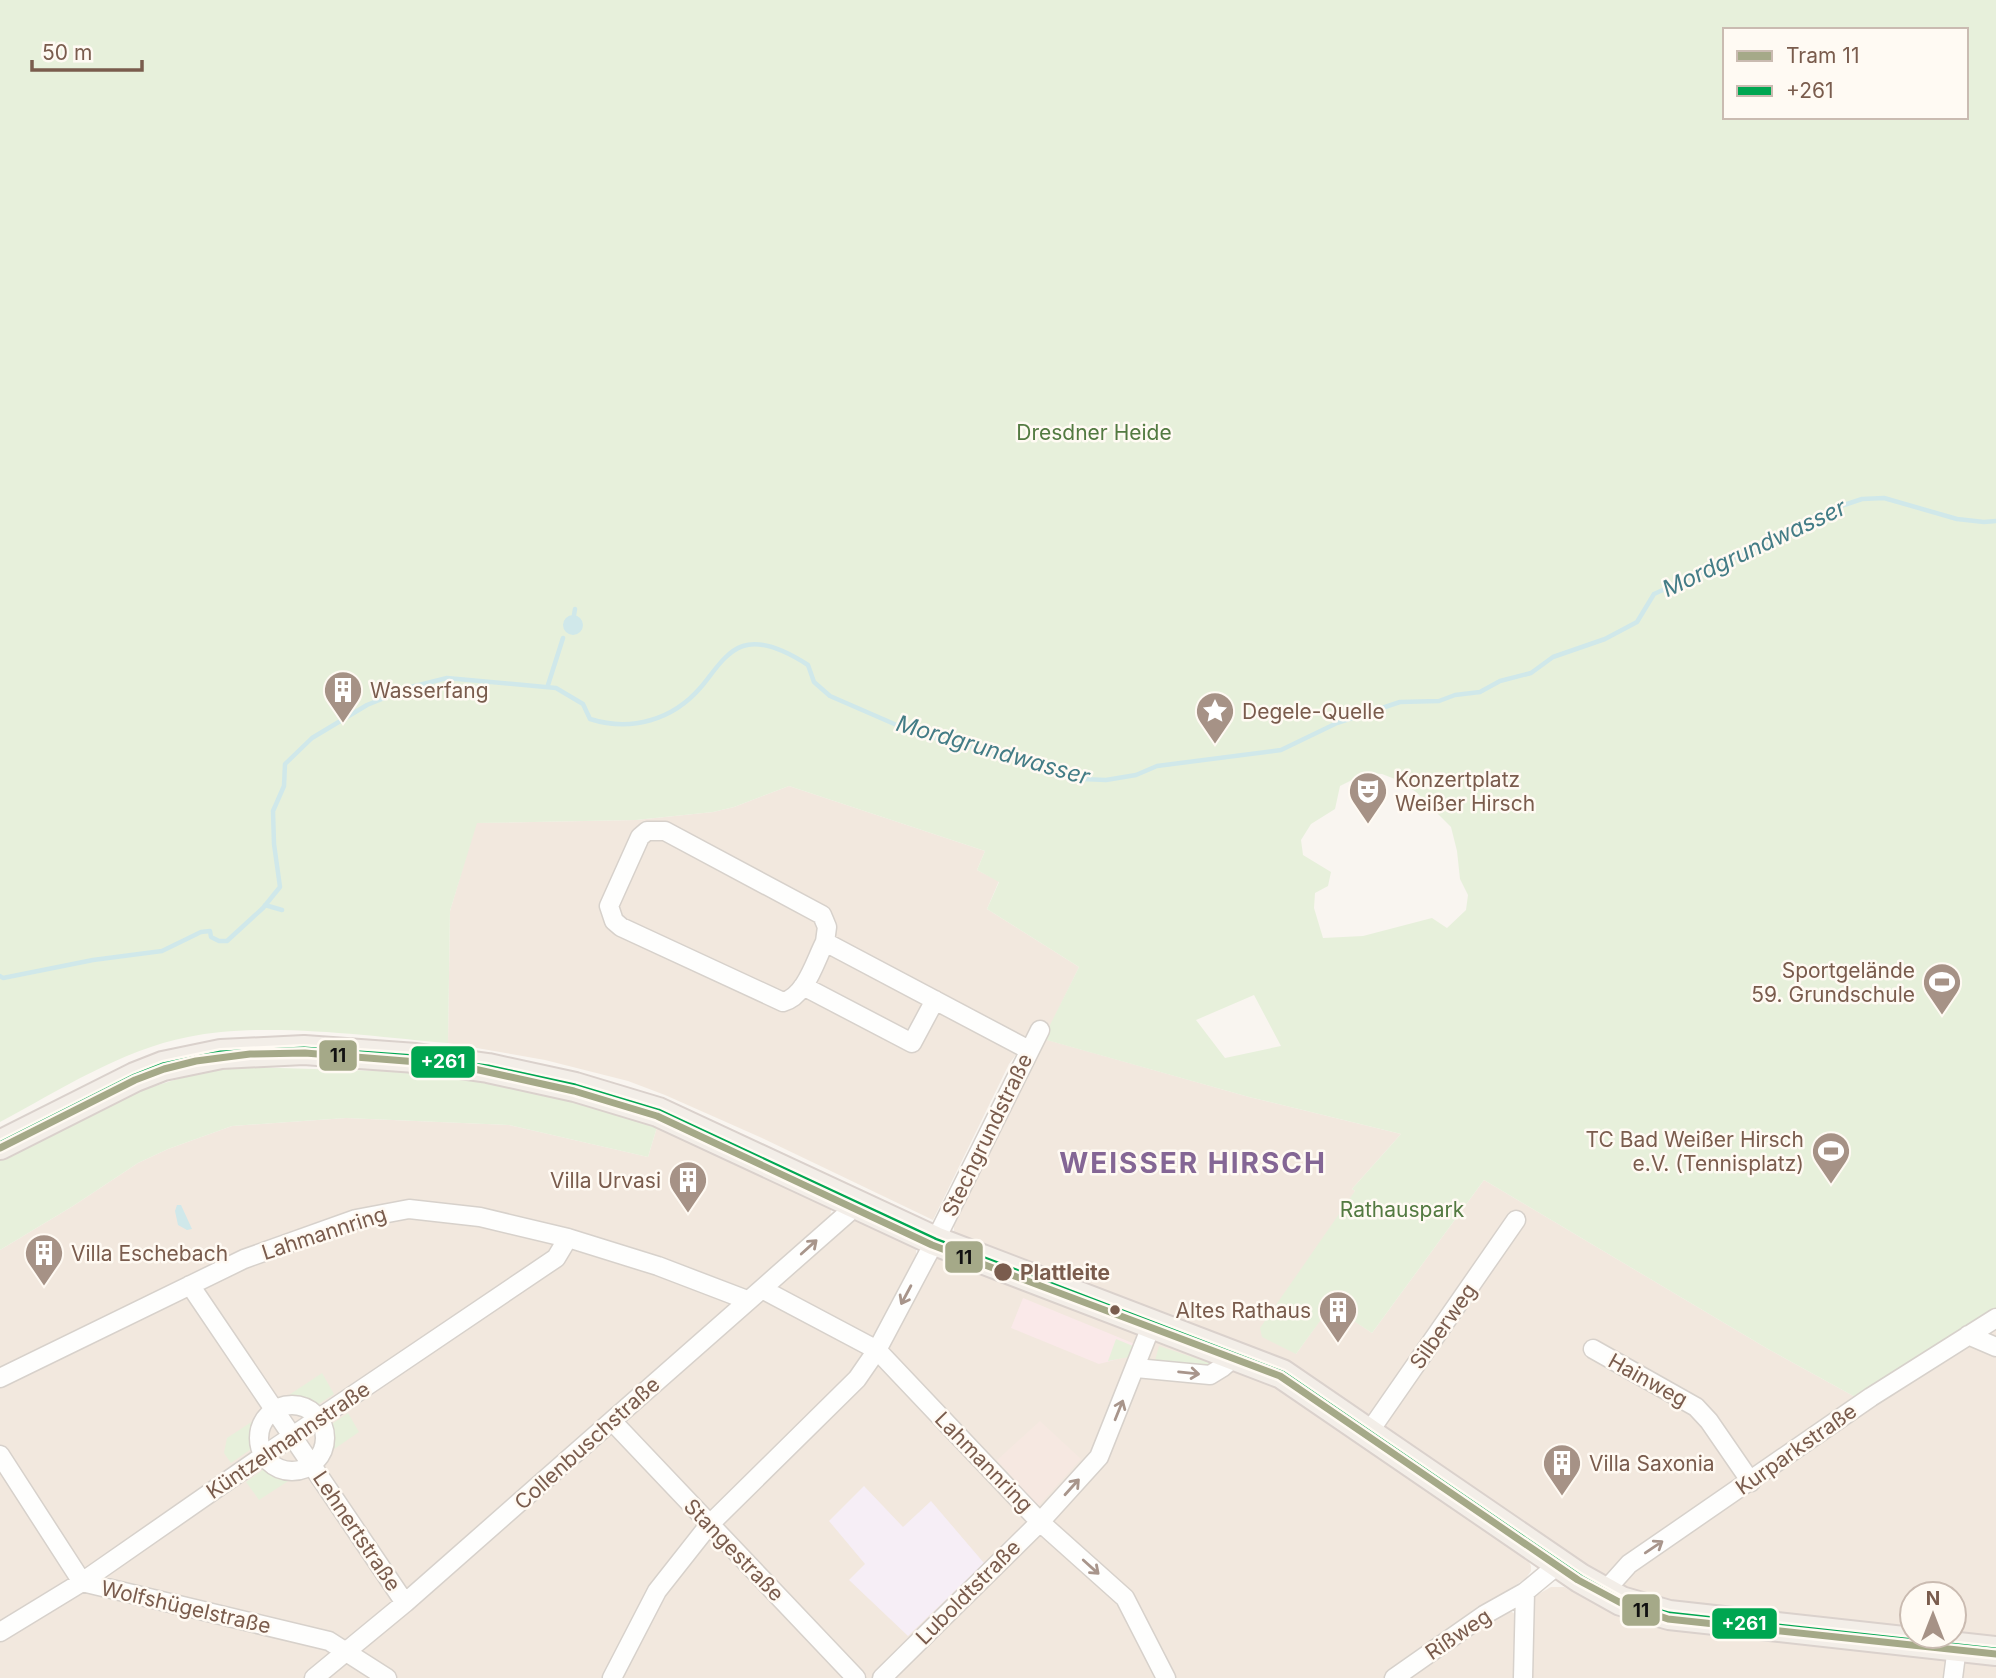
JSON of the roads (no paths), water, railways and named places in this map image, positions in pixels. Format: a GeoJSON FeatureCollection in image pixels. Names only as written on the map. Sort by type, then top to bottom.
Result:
{"type":"FeatureCollection","features":[{"type":"Feature","properties":{"kind":"main road"},"geometry":{"type":"LineString","coordinates":[[0,1145],[135,1077],[195,1058],[249,1051],[304,1050],[427,1059],[488,1068],[617,1099],[658,1112],[934,1241],[1282,1374],[1604,1592],[1643,1609],[1669,1615],[1898,1641]]}},
{"type":"Feature","properties":{"kind":"main road"},"geometry":{"type":"LineString","coordinates":[[1968,1648],[1996,1651]]}},
{"type":"Feature","properties":{"kind":"street"},"geometry":{"type":"LineString","coordinates":[[647,831],[665,831],[822,915],[827,927],[825,942],[803,986],[790,1000],[776,1000],[621,927],[614,921],[609,906],[639,837],[647,831]]}},
{"type":"Feature","properties":{"kind":"street"},"geometry":{"type":"LineString","coordinates":[[825,942],[1029,1050]]}},
{"type":"Feature","properties":{"kind":"street"},"geometry":{"type":"LineString","coordinates":[[803,986],[912,1043],[934,1000]]}},
{"type":"Feature","properties":{"kind":"street","name":"Stechgrundstraße"},"geometry":{"type":"LineString","coordinates":[[934,1241],[1040,1030]]}},
{"type":"Feature","properties":{"kind":"street","name":"Collenbuschstraße"},"geometry":{"type":"LineString","coordinates":[[314,1678],[405,1603],[857,1205]]}},
{"type":"Feature","properties":{"kind":"street","name":"Lahmannring"},"geometry":{"type":"LineString","coordinates":[[0,1378],[244,1259],[356,1219],[409,1209],[443,1211],[568,1238],[754,1294],[877,1350],[1040,1522],[1125,1598],[1166,1678]]}},
{"type":"Feature","properties":{"kind":"street","name":"Silberweg"},"geometry":{"type":"LineString","coordinates":[[1369,1432],[1516,1220]]}},
{"type":"Feature","properties":{"kind":"street","name":"Küntzelmannstraße"},"geometry":{"type":"LineString","coordinates":[[0,1632],[82,1582],[556,1258],[568,1238]]}},
{"type":"Feature","properties":{"kind":"street"},"geometry":{"type":"LineString","coordinates":[[612,1678],[657,1591],[709,1525],[857,1379],[877,1350],[934,1241]]}},
{"type":"Feature","properties":{"kind":"street","name":"Lehnertstraße"},"geometry":{"type":"LineString","coordinates":[[190,1285],[405,1603]]}},
{"type":"Feature","properties":{"kind":"street","name":"Kurparkstraße"},"geometry":{"type":"LineString","coordinates":[[1604,1592],[1629,1564],[1871,1397],[1996,1318]]}},
{"type":"Feature","properties":{"kind":"street","name":"Luboldtstraße"},"geometry":{"type":"LineString","coordinates":[[882,1678],[1040,1522],[1100,1457],[1152,1324]]}},
{"type":"Feature","properties":{"kind":"street"},"geometry":{"type":"LineString","coordinates":[[1968,1335],[1996,1347]]}},
{"type":"Feature","properties":{"kind":"street","name":"Hainweg"},"geometry":{"type":"LineString","coordinates":[[1593,1349],[1696,1407],[1709,1421],[1751,1482]]}},
{"type":"Feature","properties":{"kind":"street"},"geometry":{"type":"LineString","coordinates":[[1136,1368],[1210,1375],[1236,1356]]}},
{"type":"Feature","properties":{"kind":"street"},"geometry":{"type":"LineString","coordinates":[[289,1404],[298,1405],[320,1419],[325,1431],[325,1444],[321,1456],[312,1465],[302,1470],[280,1469],[263,1456],[259,1446],[260,1426],[273,1410],[289,1404]]}},
{"type":"Feature","properties":{"kind":"street","name":"Stangestraße"},"geometry":{"type":"LineString","coordinates":[[612,1421],[856,1678]]}},
{"type":"Feature","properties":{"kind":"street","name":"Wolfshügelstraße"},"geometry":{"type":"LineString","coordinates":[[2,1463],[82,1582],[329,1641],[387,1678]]}},
{"type":"Feature","properties":{"kind":"street","name":"Rißweg"},"geometry":{"type":"LineString","coordinates":[[1394,1678],[1484,1615],[1525,1592],[1560,1563]]}},
{"type":"Feature","properties":{"kind":"street"},"geometry":{"type":"LineString","coordinates":[[1523,1678],[1525,1592]]}},
{"type":"Feature","properties":{"kind":"street"},"geometry":{"type":"LineString","coordinates":[[1953,1678],[1956,1650]]}},
{"type":"Feature","properties":{"kind":"water"},"geometry":{"type":"Polygon","coordinates":[[[569,615],[577,615],[583,625],[577,635],[569,635],[563,629],[563,621],[569,615]]]}},
{"type":"Feature","properties":{"kind":"water"},"geometry":{"type":"Polygon","coordinates":[[[177,1205],[181,1205],[192,1229],[187,1230],[178,1225],[175,1211],[177,1205]]]}},
{"type":"Feature","properties":{"kind":"waterway","name":"Mordgrundwasser"},"geometry":{"type":"LineString","coordinates":[[0,976],[3,978],[93,960],[162,951],[201,932],[210,931],[211,937],[227,941],[263,908],[280,887],[273,811],[284,786],[285,764],[312,738],[367,705],[411,687],[447,678],[556,688],[583,704],[590,719],[605,723],[636,723],[678,708],[731,653],[743,646],[760,644],[786,652],[808,665],[814,682],[830,696],[915,733],[1003,755],[1082,779],[1106,780],[1136,775],[1157,766],[1281,750],[1337,723],[1400,702],[1439,701],[1455,695],[1480,692],[1500,681],[1531,673],[1553,657],[1605,639],[1637,622],[1654,594],[1724,562],[1785,539],[1822,520],[1838,507],[1862,499],[1884,498],[1957,519],[1996,521]]}},
{"type":"Feature","properties":{"kind":"waterway"},"geometry":{"type":"LineString","coordinates":[[574,615],[575,609]]}},
{"type":"Feature","properties":{"kind":"waterway"},"geometry":{"type":"LineString","coordinates":[[548,685],[563,638]]}},
{"type":"Feature","properties":{"kind":"waterway"},"geometry":{"type":"LineString","coordinates":[[265,905],[282,910]]}},
{"type":"Feature","properties":{"kind":"tram line","name":"11"},"geometry":{"type":"LineString","coordinates":[[0,1148],[135,1080],[164,1069],[196,1061],[250,1054],[305,1053],[456,1065],[574,1091],[657,1116],[932,1245],[1280,1376],[1578,1580],[1621,1603],[1668,1619],[1996,1654]]}},
{"type":"Feature","properties":{"kind":"place","name":"Wasserfang"},"geometry":{"type":"Point","coordinates":[343,724]}},
{"type":"Feature","properties":{"kind":"place","name":"Degele-Quelle"},"geometry":{"type":"Point","coordinates":[1215,745]}},
{"type":"Feature","properties":{"kind":"place","name":"Konzertplatz Weißer Hirsch"},"geometry":{"type":"Point","coordinates":[1368,825]}},
{"type":"Feature","properties":{"kind":"place","name":"Sportgelände 59. Grundschule"},"geometry":{"type":"Point","coordinates":[1942,1016]}},
{"type":"Feature","properties":{"kind":"place","name":"TC Bad Weißer Hirsch e.V. (Tennisplatz)"},"geometry":{"type":"Point","coordinates":[1831,1185]}},
{"type":"Feature","properties":{"kind":"place","name":"Villa Urvasi"},"geometry":{"type":"Point","coordinates":[688,1214]}},
{"type":"Feature","properties":{"kind":"place","name":"Plattleite"},"geometry":{"type":"Point","coordinates":[1003,1272]}},
{"type":"Feature","properties":{"kind":"place","name":"Villa Eschebach"},"geometry":{"type":"Point","coordinates":[44,1287]}},
{"type":"Feature","properties":{"kind":"place","name":"Altes Rathaus"},"geometry":{"type":"Point","coordinates":[1338,1344]}},
{"type":"Feature","properties":{"kind":"place","name":"Villa Saxonia"},"geometry":{"type":"Point","coordinates":[1562,1497]}},
{"type":"Feature","properties":{"kind":"district","name":"WEISSER HIRSCH"},"geometry":{"type":"Point","coordinates":[1193,1163]}},
{"type":"Feature","properties":{"kind":"park label","name":"Dresdner Heide"},"geometry":{"type":"Point","coordinates":[1094,432]}},
{"type":"Feature","properties":{"kind":"park label","name":"Rathauspark"},"geometry":{"type":"Point","coordinates":[1402,1209]}}]}
